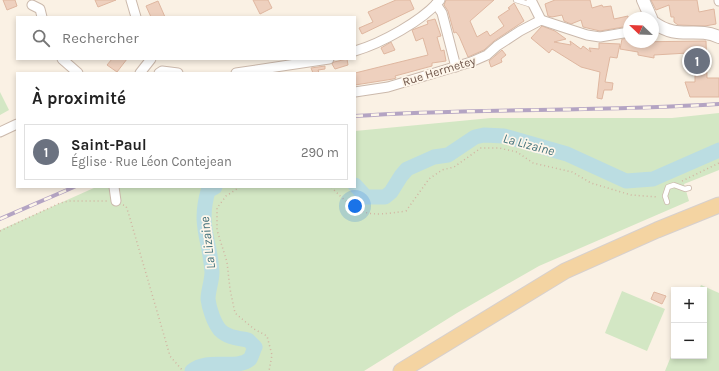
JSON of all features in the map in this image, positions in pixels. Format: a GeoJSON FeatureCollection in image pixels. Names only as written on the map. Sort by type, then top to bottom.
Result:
{"type":"FeatureCollection","features":[{"type":"Feature","properties":{"kind":"main road"},"geometry":{"type":"LineString","coordinates":[[401,371],[565,271],[657,230],[719,206]]}},
{"type":"Feature","properties":{"kind":"street"},"geometry":{"type":"LineString","coordinates":[[131,0],[136,16]]}},
{"type":"Feature","properties":{"kind":"street"},"geometry":{"type":"LineString","coordinates":[[643,0],[648,12]]}},
{"type":"Feature","properties":{"kind":"street"},"geometry":{"type":"LineString","coordinates":[[356,51],[395,33],[438,2],[456,67]]}},
{"type":"Feature","properties":{"kind":"street"},"geometry":{"type":"LineString","coordinates":[[532,3],[541,20],[587,35],[600,37],[623,33]]}},
{"type":"Feature","properties":{"kind":"street"},"geometry":{"type":"LineString","coordinates":[[32,5],[40,9],[42,16]]}},
{"type":"Feature","properties":{"kind":"street","name":"Rue Hermetey"},"geometry":{"type":"LineString","coordinates":[[356,92],[388,87],[456,67],[487,55],[497,46],[520,31],[541,20]]}},
{"type":"Feature","properties":{"kind":"street"},"geometry":{"type":"LineString","coordinates":[[659,26],[675,33],[704,33],[719,37]]}},
{"type":"Feature","properties":{"kind":"street"},"geometry":{"type":"LineString","coordinates":[[63,60],[77,72]]}},
{"type":"Feature","properties":{"kind":"street"},"geometry":{"type":"LineString","coordinates":[[141,72],[151,60]]}},
{"type":"Feature","properties":{"kind":"street"},"geometry":{"type":"LineString","coordinates":[[153,60],[161,72]]}},
{"type":"Feature","properties":{"kind":"street"},"geometry":{"type":"LineString","coordinates":[[243,72],[322,60]]}},
{"type":"Feature","properties":{"kind":"street"},"geometry":{"type":"LineString","coordinates":[[0,132],[16,124]]}},
{"type":"Feature","properties":{"kind":"street"},"geometry":{"type":"LineString","coordinates":[[114,188],[116,201]]}},
{"type":"Feature","properties":{"kind":"lane"},"geometry":{"type":"LineString","coordinates":[[516,0],[532,3]]}},
{"type":"Feature","properties":{"kind":"lane"},"geometry":{"type":"LineString","coordinates":[[667,202],[665,196],[668,187],[678,186],[684,189],[689,188]]}},
{"type":"Feature","properties":{"kind":"path"},"geometry":{"type":"LineString","coordinates":[[332,188],[359,212],[371,214],[406,211],[429,179],[442,170],[454,167],[481,148],[499,148],[517,152],[533,163],[572,172],[591,183],[631,196],[665,196]]}},
{"type":"Feature","properties":{"kind":"path"},"geometry":{"type":"LineString","coordinates":[[678,186],[685,179],[719,163]]}},
{"type":"Feature","properties":{"kind":"path"},"geometry":{"type":"LineString","coordinates":[[238,188],[226,196],[217,208],[217,230],[227,262],[230,290],[235,313],[254,329],[267,336],[272,355],[269,371]]}},
{"type":"Feature","properties":{"kind":"path"},"geometry":{"type":"LineString","coordinates":[[0,231],[60,203],[69,201],[116,201],[126,206],[170,356],[183,371]]}},
{"type":"Feature","properties":{"kind":"green space"},"geometry":{"type":"Polygon","coordinates":[[[0,92],[9,110],[0,115],[0,92]]]}},
{"type":"Feature","properties":{"kind":"green space"},"geometry":{"type":"Polygon","coordinates":[[[719,113],[719,170],[684,184],[689,201],[539,266],[457,313],[364,371],[0,371],[0,230],[94,188],[356,188],[356,131],[491,118],[672,118],[719,113]]]}},
{"type":"Feature","properties":{"kind":"green space"},"geometry":{"type":"Polygon","coordinates":[[[707,288],[719,293],[719,371],[665,371],[671,356],[671,359],[707,359],[707,288]]]}},
{"type":"Feature","properties":{"kind":"green space"},"geometry":{"type":"Polygon","coordinates":[[[622,291],[665,309],[647,351],[605,333],[622,291]]]}},
{"type":"Feature","properties":{"kind":"building"},"geometry":{"type":"Polygon","coordinates":[[[3,0],[15,0],[17,6],[7,10],[3,0]]]}},
{"type":"Feature","properties":{"kind":"building"},"geometry":{"type":"Polygon","coordinates":[[[95,0],[116,0],[98,7],[95,0]]]}},
{"type":"Feature","properties":{"kind":"building"},"geometry":{"type":"Polygon","coordinates":[[[253,0],[268,0],[272,8],[260,14],[253,0]]]}},
{"type":"Feature","properties":{"kind":"building"},"geometry":{"type":"Polygon","coordinates":[[[396,0],[410,0],[414,9],[362,34],[359,28],[373,22],[368,12],[396,0]]]}},
{"type":"Feature","properties":{"kind":"building"},"geometry":{"type":"Polygon","coordinates":[[[446,0],[494,0],[470,21],[477,37],[487,31],[490,36],[504,26],[498,17],[510,9],[508,8],[514,3],[524,21],[494,41],[484,50],[468,57],[459,36],[456,32],[454,33],[448,11],[444,5],[446,0]]]}},
{"type":"Feature","properties":{"kind":"building"},"geometry":{"type":"Polygon","coordinates":[[[555,0],[590,0],[592,8],[602,5],[603,7],[611,6],[614,19],[623,17],[623,27],[600,31],[583,27],[581,20],[571,24],[564,21],[562,15],[552,17],[548,16],[545,4],[555,0]]]}},
{"type":"Feature","properties":{"kind":"building"},"geometry":{"type":"Polygon","coordinates":[[[651,0],[697,0],[699,12],[714,9],[716,24],[705,26],[678,25],[674,22],[674,17],[671,17],[669,5],[656,10],[651,0]]]}},
{"type":"Feature","properties":{"kind":"building"},"geometry":{"type":"Polygon","coordinates":[[[158,1],[165,16],[151,16],[146,6],[158,1]]]}},
{"type":"Feature","properties":{"kind":"building"},"geometry":{"type":"Polygon","coordinates":[[[435,19],[441,36],[437,37],[441,51],[444,50],[446,61],[432,63],[432,66],[395,76],[396,78],[393,79],[356,85],[356,73],[428,55],[423,38],[416,41],[412,30],[428,24],[427,21],[435,19]]]}},
{"type":"Feature","properties":{"kind":"building"},"geometry":{"type":"Polygon","coordinates":[[[542,26],[555,31],[566,39],[554,42],[571,45],[570,41],[581,49],[583,46],[591,52],[589,48],[599,49],[599,43],[620,44],[617,58],[610,57],[605,82],[613,83],[612,90],[604,90],[602,99],[597,98],[600,72],[581,67],[552,49],[549,53],[531,38],[542,26]]]}},
{"type":"Feature","properties":{"kind":"building"},"geometry":{"type":"Polygon","coordinates":[[[622,39],[623,48],[659,48],[659,42],[706,41],[707,78],[719,78],[719,97],[690,97],[685,82],[695,82],[695,69],[689,69],[688,53],[654,55],[654,58],[638,55],[638,52],[620,49],[622,39]]]}},
{"type":"Feature","properties":{"kind":"building"},"geometry":{"type":"Polygon","coordinates":[[[391,42],[395,50],[384,54],[381,48],[391,42]]]}},
{"type":"Feature","properties":{"kind":"building"},"geometry":{"type":"Polygon","coordinates":[[[502,50],[506,55],[501,59],[502,62],[491,67],[489,61],[502,50]]]}},
{"type":"Feature","properties":{"kind":"building"},"geometry":{"type":"Polygon","coordinates":[[[111,60],[126,60],[117,72],[107,65],[111,60]]]}},
{"type":"Feature","properties":{"kind":"building"},"geometry":{"type":"Polygon","coordinates":[[[347,60],[348,65],[335,69],[332,64],[334,62],[347,60]]]}},
{"type":"Feature","properties":{"kind":"building"},"geometry":{"type":"Polygon","coordinates":[[[325,66],[325,69],[318,70],[319,72],[313,72],[311,68],[325,66]]]}},
{"type":"Feature","properties":{"kind":"building"},"geometry":{"type":"Polygon","coordinates":[[[654,292],[666,296],[662,304],[651,299],[654,292]]]}},
{"type":"Feature","properties":{"kind":"waterway","name":"La Lizaine"},"geometry":{"type":"LineString","coordinates":[[356,186],[366,197],[385,197],[391,192],[407,169],[434,157],[448,155],[475,137],[484,135],[504,136],[567,154],[626,181],[653,179],[719,150]]}},
{"type":"Feature","properties":{"kind":"waterway","name":"La Lizaine"},"geometry":{"type":"LineString","coordinates":[[192,371],[206,365],[237,364],[244,362],[250,359],[255,347],[248,340],[223,333],[218,327],[209,307],[208,296],[212,272],[204,223],[204,214],[208,191],[213,188]]}},
{"type":"Feature","properties":{"kind":"railway"},"geometry":{"type":"LineString","coordinates":[[356,116],[719,104]]}},
{"type":"Feature","properties":{"kind":"railway"},"geometry":{"type":"LineString","coordinates":[[0,219],[72,188]]}},
{"type":"Feature","properties":{"kind":"place","name":"Saint-Paul"},"geometry":{"type":"Point","coordinates":[697,61]}}]}
